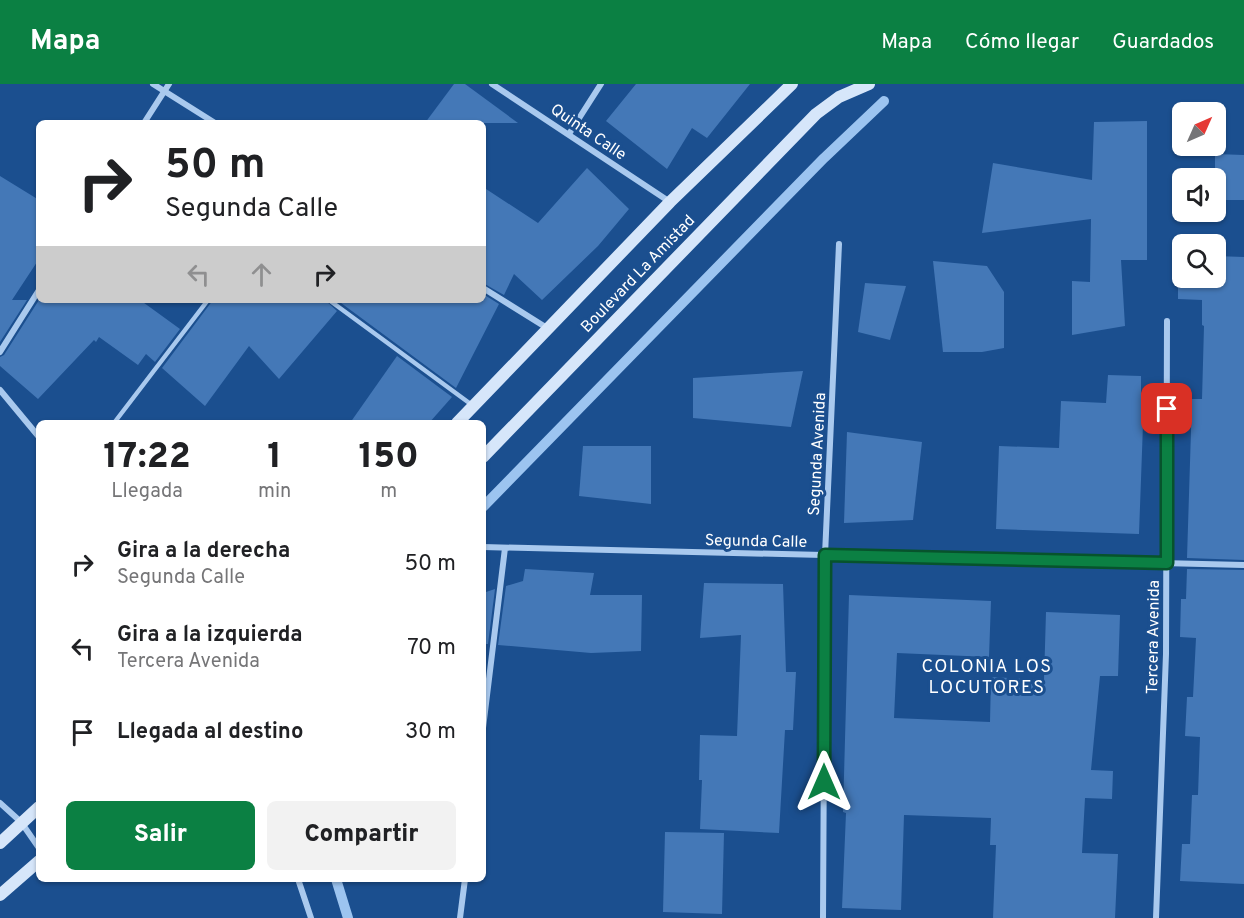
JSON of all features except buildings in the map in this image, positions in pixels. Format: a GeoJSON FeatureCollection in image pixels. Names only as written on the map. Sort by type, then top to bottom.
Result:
{"type":"FeatureCollection","features":[{"type":"Feature","properties":{"kind":"street"},"geometry":{"type":"LineString","coordinates":[[153,84],[210,120]]}},
{"type":"Feature","properties":{"kind":"street"},"geometry":{"type":"LineString","coordinates":[[146,120],[169,84]]}},
{"type":"Feature","properties":{"kind":"street","name":"Quinta Calle"},"geometry":{"type":"LineString","coordinates":[[492,84],[670,202]]}},
{"type":"Feature","properties":{"kind":"street"},"geometry":{"type":"LineString","coordinates":[[569,134],[601,84]]}},
{"type":"Feature","properties":{"kind":"street","name":"Boulevard La Amistad"},"geometry":{"type":"LineString","coordinates":[[460,420],[670,202],[792,84]]}},
{"type":"Feature","properties":{"kind":"street","name":"Boulevard La Amistad"},"geometry":{"type":"LineString","coordinates":[[486,454],[816,114],[839,97],[869,84]]}},
{"type":"Feature","properties":{"kind":"street","name":"Segunda Avenida"},"geometry":{"type":"LineString","coordinates":[[823,918],[825,555],[839,244]]}},
{"type":"Feature","properties":{"kind":"street"},"geometry":{"type":"LineString","coordinates":[[486,290],[547,328]]}},
{"type":"Feature","properties":{"kind":"street"},"geometry":{"type":"LineString","coordinates":[[0,352],[36,295]]}},
{"type":"Feature","properties":{"kind":"street","name":"Tercera Avenida"},"geometry":{"type":"LineString","coordinates":[[1156,918],[1166,654],[1167,321]]}},
{"type":"Feature","properties":{"kind":"street"},"geometry":{"type":"LineString","coordinates":[[0,390],[36,433]]}},
{"type":"Feature","properties":{"kind":"street","name":"Segunda Calle"},"geometry":{"type":"LineString","coordinates":[[486,547],[1244,565]]}},
{"type":"Feature","properties":{"kind":"street"},"geometry":{"type":"LineString","coordinates":[[486,703],[505,548]]}},
{"type":"Feature","properties":{"kind":"street"},"geometry":{"type":"LineString","coordinates":[[0,803],[21,822],[36,844]]}},
{"type":"Feature","properties":{"kind":"street"},"geometry":{"type":"LineString","coordinates":[[0,843],[36,810]]}},
{"type":"Feature","properties":{"kind":"street"},"geometry":{"type":"LineString","coordinates":[[0,895],[36,864]]}},
{"type":"Feature","properties":{"kind":"street"},"geometry":{"type":"LineString","coordinates":[[299,882],[311,918]]}},
{"type":"Feature","properties":{"kind":"street"},"geometry":{"type":"LineString","coordinates":[[460,918],[465,882]]}},
{"type":"Feature","properties":{"kind":"lane"},"geometry":{"type":"LineString","coordinates":[[116,420],[206,303]]}},
{"type":"Feature","properties":{"kind":"lane"},"geometry":{"type":"LineString","coordinates":[[333,303],[473,406]]}},
{"type":"Feature","properties":{"kind":"waterway"},"geometry":{"type":"LineString","coordinates":[[486,504],[824,158],[884,101]]}},
{"type":"Feature","properties":{"kind":"waterway"},"geometry":{"type":"LineString","coordinates":[[337,882],[348,918]]}},
{"type":"Feature","properties":{"kind":"district","name":"COLONIA LOS LOCUTORES"},"geometry":{"type":"Point","coordinates":[987,676]}},
{"type":"Feature","properties":{"kind":"route"},"geometry":{"type":"LineString","coordinates":[[824,782],[825,555],[1167,563],[1167,409]]}}]}
